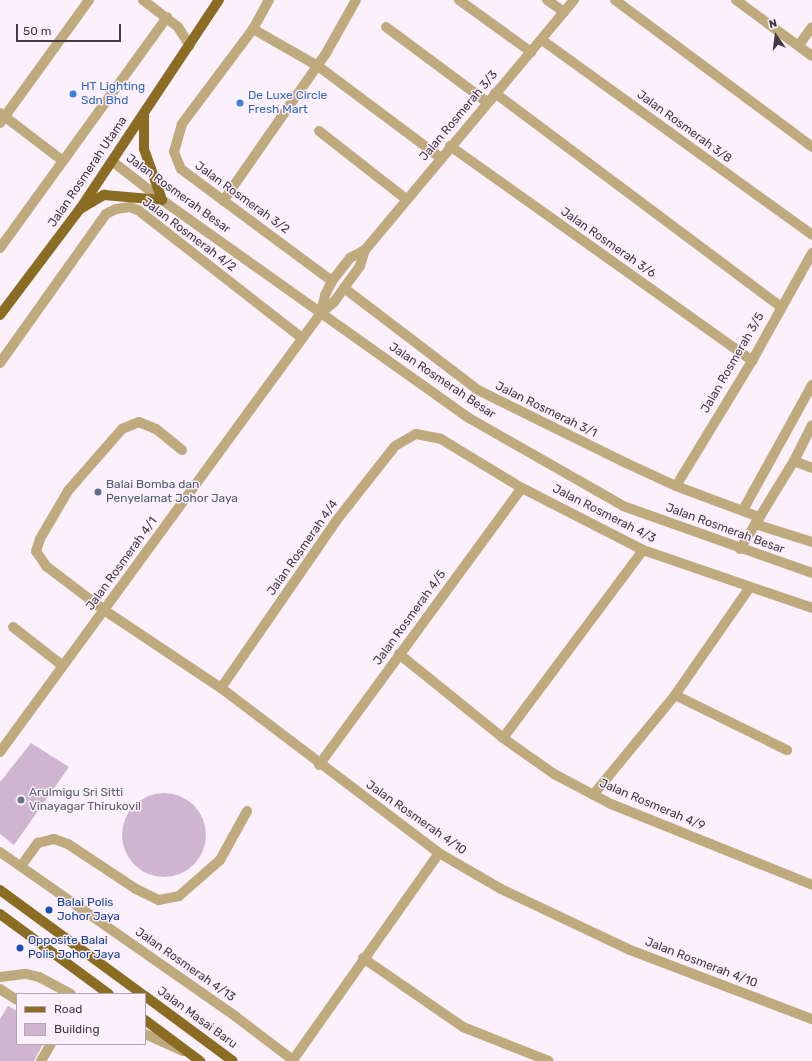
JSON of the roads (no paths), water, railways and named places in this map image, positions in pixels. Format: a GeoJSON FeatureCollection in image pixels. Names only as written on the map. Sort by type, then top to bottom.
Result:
{"type":"FeatureCollection","features":[{"type":"Feature","properties":{"kind":"main road","name":"Jalan Rosmerah Utama"},"geometry":{"type":"LineString","coordinates":[[0,315],[80,209],[190,46],[219,0]]}},
{"type":"Feature","properties":{"kind":"main road"},"geometry":{"type":"LineString","coordinates":[[80,209],[104,196],[162,200],[144,149],[144,113]]}},
{"type":"Feature","properties":{"kind":"main road","name":"Jalan Masai Baru"},"geometry":{"type":"LineString","coordinates":[[0,890],[141,993]]}},
{"type":"Feature","properties":{"kind":"main road"},"geometry":{"type":"LineString","coordinates":[[0,914],[108,993]]}},
{"type":"Feature","properties":{"kind":"main road","name":"Jalan Masai Baru"},"geometry":{"type":"LineString","coordinates":[[146,997],[233,1061]]}},
{"type":"Feature","properties":{"kind":"main road"},"geometry":{"type":"LineString","coordinates":[[146,1021],[200,1061]]}},
{"type":"Feature","properties":{"kind":"street"},"geometry":{"type":"LineString","coordinates":[[63,161],[2,118],[89,0]]}},
{"type":"Feature","properties":{"kind":"street"},"geometry":{"type":"LineString","coordinates":[[143,0],[178,27],[190,46]]}},
{"type":"Feature","properties":{"kind":"street","name":"Jalan Rosmerah 3/2"},"geometry":{"type":"LineString","coordinates":[[269,0],[253,29],[182,124],[174,152],[181,169],[332,281]]}},
{"type":"Feature","properties":{"kind":"street"},"geometry":{"type":"LineString","coordinates":[[223,201],[318,66],[356,0]]}},
{"type":"Feature","properties":{"kind":"street"},"geometry":{"type":"LineString","coordinates":[[459,0],[531,52]]}},
{"type":"Feature","properties":{"kind":"street"},"geometry":{"type":"LineString","coordinates":[[547,0],[564,12]]}},
{"type":"Feature","properties":{"kind":"street","name":"Jalan Rosmerah 3/3"},"geometry":{"type":"LineString","coordinates":[[321,313],[334,302],[360,266],[365,250],[406,199],[487,102],[542,40],[574,0]]}},
{"type":"Feature","properties":{"kind":"street"},"geometry":{"type":"LineString","coordinates":[[615,0],[812,147]]}},
{"type":"Feature","properties":{"kind":"street"},"geometry":{"type":"LineString","coordinates":[[736,0],[812,56]]}},
{"type":"Feature","properties":{"kind":"street"},"geometry":{"type":"LineString","coordinates":[[0,248],[167,17]]}},
{"type":"Feature","properties":{"kind":"street"},"geometry":{"type":"LineString","coordinates":[[386,27],[487,102]]}},
{"type":"Feature","properties":{"kind":"street"},"geometry":{"type":"LineString","coordinates":[[799,45],[812,27]]}},
{"type":"Feature","properties":{"kind":"street"},"geometry":{"type":"LineString","coordinates":[[253,29],[318,66],[441,158]]}},
{"type":"Feature","properties":{"kind":"street","name":"Jalan Rosmerah 3/8"},"geometry":{"type":"LineString","coordinates":[[542,40],[812,236]]}},
{"type":"Feature","properties":{"kind":"street"},"geometry":{"type":"LineString","coordinates":[[495,93],[781,307]]}},
{"type":"Feature","properties":{"kind":"street"},"geometry":{"type":"LineString","coordinates":[[319,131],[406,199]]}},
{"type":"Feature","properties":{"kind":"street","name":"Jalan Rosmerah 3/6"},"geometry":{"type":"LineString","coordinates":[[450,146],[752,361]]}},
{"type":"Feature","properties":{"kind":"street","name":"Jalan Rosmerah Besar"},"geometry":{"type":"LineString","coordinates":[[112,161],[162,200],[469,418],[610,498],[634,510],[812,574]]}},
{"type":"Feature","properties":{"kind":"street","name":"Jalan Rosmerah 4/2"},"geometry":{"type":"LineString","coordinates":[[0,362],[106,214],[116,209],[130,207],[138,210],[302,338]]}},
{"type":"Feature","properties":{"kind":"street","name":"Jalan Rosmerah 3/3"},"geometry":{"type":"LineString","coordinates":[[321,313],[332,281],[350,258],[365,250]]}},
{"type":"Feature","properties":{"kind":"street","name":"Jalan Rosmerah 3/5"},"geometry":{"type":"LineString","coordinates":[[676,486],[752,361],[812,253]]}},
{"type":"Feature","properties":{"kind":"street","name":"Jalan Rosmerah 3/1"},"geometry":{"type":"LineString","coordinates":[[344,288],[478,390],[676,486],[743,510],[757,520],[812,542]]}},
{"type":"Feature","properties":{"kind":"street","name":"Jalan Rosmerah 4/1"},"geometry":{"type":"LineString","coordinates":[[0,752],[321,313]]}},
{"type":"Feature","properties":{"kind":"street"},"geometry":{"type":"LineString","coordinates":[[743,510],[812,385]]}},
{"type":"Feature","properties":{"kind":"street","name":"Jalan Rosmerah 4/10"},"geometry":{"type":"LineString","coordinates":[[182,450],[156,429],[139,422],[122,429],[68,491],[40,539],[36,552],[46,566],[104,610],[221,688],[319,765],[439,853],[502,889],[630,950],[812,1019]]}},
{"type":"Feature","properties":{"kind":"street"},"geometry":{"type":"LineString","coordinates":[[740,549],[794,461],[812,426]]}},
{"type":"Feature","properties":{"kind":"street","name":"Jalan Rosmerah 4/3"},"geometry":{"type":"LineString","coordinates":[[416,434],[441,439],[522,488],[643,550],[812,608]]}},
{"type":"Feature","properties":{"kind":"street","name":"Jalan Rosmerah 4/4"},"geometry":{"type":"LineString","coordinates":[[221,688],[336,521],[395,446],[416,434]]}},
{"type":"Feature","properties":{"kind":"street"},"geometry":{"type":"LineString","coordinates":[[794,461],[812,468]]}},
{"type":"Feature","properties":{"kind":"street","name":"Jalan Rosmerah 4/5"},"geometry":{"type":"LineString","coordinates":[[319,765],[522,488]]}},
{"type":"Feature","properties":{"kind":"street"},"geometry":{"type":"LineString","coordinates":[[503,738],[643,550]]}},
{"type":"Feature","properties":{"kind":"street"},"geometry":{"type":"LineString","coordinates":[[593,795],[675,695],[750,587]]}},
{"type":"Feature","properties":{"kind":"street"},"geometry":{"type":"LineString","coordinates":[[13,627],[63,666]]}},
{"type":"Feature","properties":{"kind":"street","name":"Jalan Rosmerah 4/9"},"geometry":{"type":"LineString","coordinates":[[399,654],[503,738],[554,774],[593,795],[812,885]]}},
{"type":"Feature","properties":{"kind":"street"},"geometry":{"type":"LineString","coordinates":[[675,695],[787,750]]}},
{"type":"Feature","properties":{"kind":"street"},"geometry":{"type":"LineString","coordinates":[[21,866],[38,843],[54,839],[68,844],[136,889],[159,900],[179,896],[220,860],[247,811]]}},
{"type":"Feature","properties":{"kind":"street","name":"Jalan Rosmerah 4/13"},"geometry":{"type":"LineString","coordinates":[[0,852],[235,1016],[294,1061]]}},
{"type":"Feature","properties":{"kind":"street"},"geometry":{"type":"LineString","coordinates":[[294,1061],[363,958],[439,853]]}},
{"type":"Feature","properties":{"kind":"street"},"geometry":{"type":"LineString","coordinates":[[363,958],[463,1027],[549,1061]]}},
{"type":"Feature","properties":{"kind":"street"},"geometry":{"type":"LineString","coordinates":[[0,977],[26,974],[39,977],[69,993]]}},
{"type":"Feature","properties":{"kind":"street"},"geometry":{"type":"LineString","coordinates":[[0,989],[16,999]]}},
{"type":"Feature","properties":{"kind":"street"},"geometry":{"type":"LineString","coordinates":[[146,1034],[192,1055]]}},
{"type":"Feature","properties":{"kind":"street"},"geometry":{"type":"LineString","coordinates":[[41,1061],[50,1045]]}},
{"type":"Feature","properties":{"kind":"place","name":"HT Lighting Sdn Bhd"},"geometry":{"type":"Point","coordinates":[73,94]}},
{"type":"Feature","properties":{"kind":"place","name":"De Luxe Circle Fresh Mart"},"geometry":{"type":"Point","coordinates":[240,103]}},
{"type":"Feature","properties":{"kind":"place","name":"Balai Bomba dan Penyelamat Johor Jaya"},"geometry":{"type":"Point","coordinates":[98,492]}},
{"type":"Feature","properties":{"kind":"place","name":"Arulmigu Sri Sitti Vinayagar Thirukovil"},"geometry":{"type":"Point","coordinates":[21,800]}},
{"type":"Feature","properties":{"kind":"place","name":"Balai Polis Johor Jaya"},"geometry":{"type":"Point","coordinates":[49,910]}},
{"type":"Feature","properties":{"kind":"place","name":"Opposite Balai Polis Johor Jaya"},"geometry":{"type":"Point","coordinates":[20,948]}}]}
